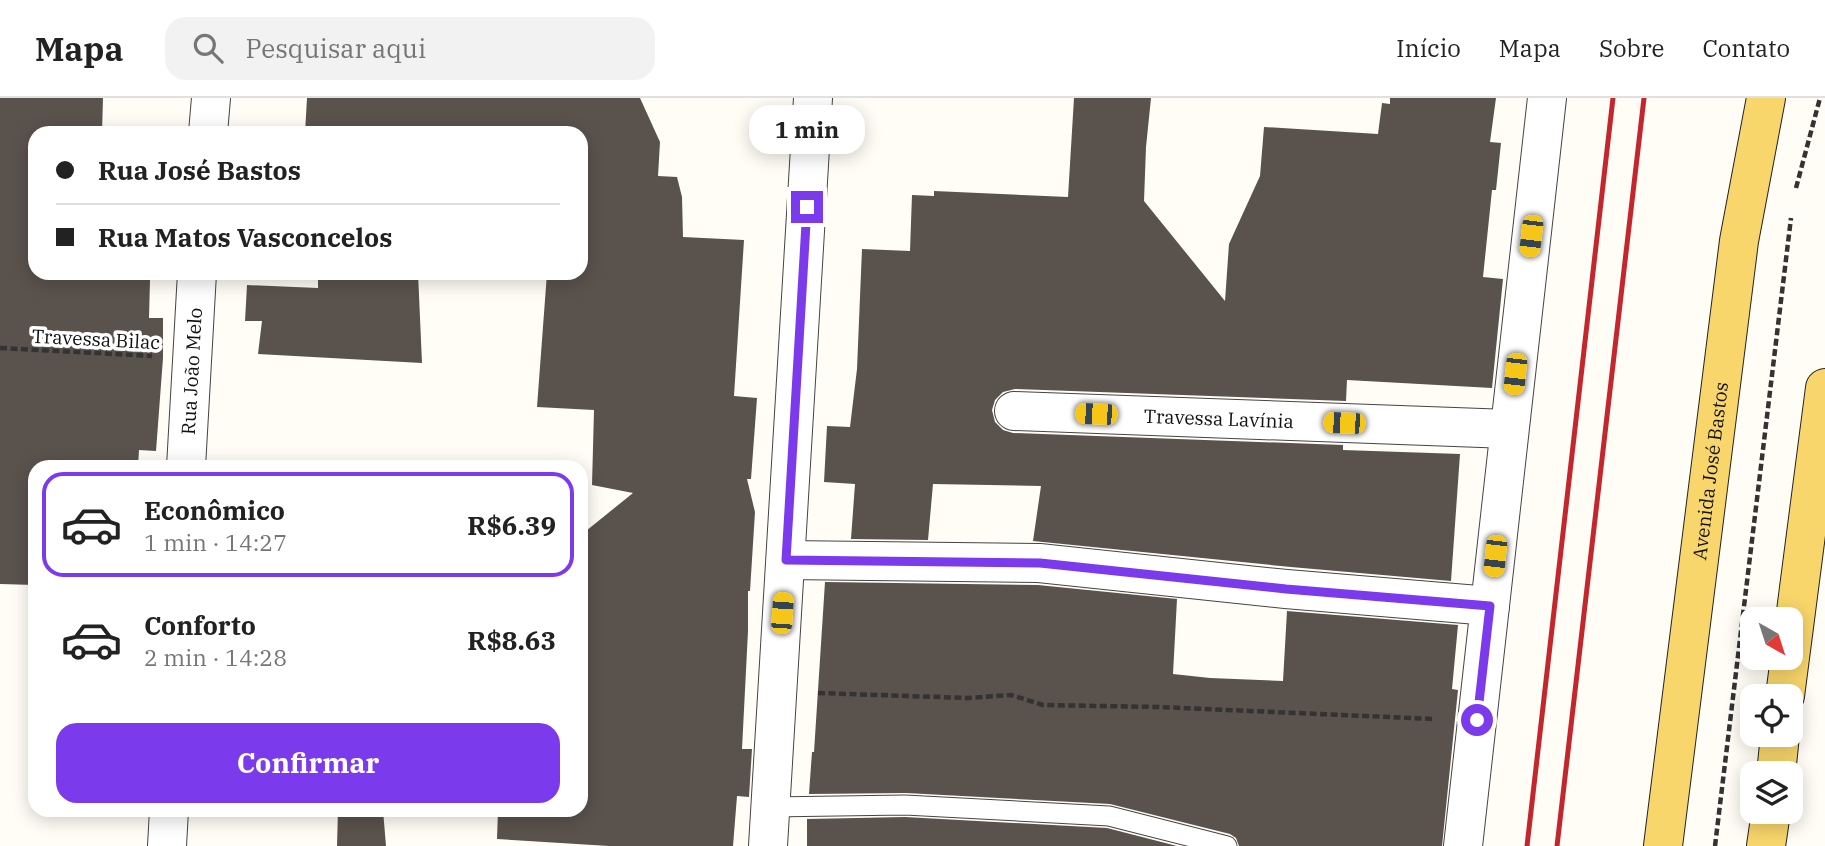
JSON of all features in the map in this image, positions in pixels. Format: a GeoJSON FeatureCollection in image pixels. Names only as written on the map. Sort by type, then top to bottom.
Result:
{"type":"FeatureCollection","features":[{"type":"Feature","properties":{"kind":"main road","name":"Avenida José Bastos"},"geometry":{"type":"LineString","coordinates":[[1663,846],[1739,241],[1766,98]]}},
{"type":"Feature","properties":{"kind":"main road"},"geometry":{"type":"LineString","coordinates":[[1787,684],[1825,388]]}},
{"type":"Feature","properties":{"kind":"main road"},"geometry":{"type":"LineString","coordinates":[[1766,846],[1769,824]]}},
{"type":"Feature","properties":{"kind":"street"},"geometry":{"type":"LineString","coordinates":[[209,126],[211,98]]}},
{"type":"Feature","properties":{"kind":"street"},"geometry":{"type":"LineString","coordinates":[[768,846],[813,98]]}},
{"type":"Feature","properties":{"kind":"street"},"geometry":{"type":"LineString","coordinates":[[1463,846],[1546,98]]}},
{"type":"Feature","properties":{"kind":"street","name":"Rua João Melo"},"geometry":{"type":"LineString","coordinates":[[186,460],[197,280]]}},
{"type":"Feature","properties":{"kind":"street","name":"Travessa Lavínia"},"geometry":{"type":"LineString","coordinates":[[1014,411],[1509,429]]}},
{"type":"Feature","properties":{"kind":"street"},"geometry":{"type":"LineString","coordinates":[[786,560],[1040,563],[1286,589],[1490,606]]}},
{"type":"Feature","properties":{"kind":"street"},"geometry":{"type":"LineString","coordinates":[[167,846],[169,817]]}},
{"type":"Feature","properties":{"kind":"lane"},"geometry":{"type":"LineString","coordinates":[[770,807],[905,805],[1109,816],[1227,846]]}},
{"type":"Feature","properties":{"kind":"path"},"geometry":{"type":"LineString","coordinates":[[1793,200],[1820,98]]}},
{"type":"Feature","properties":{"kind":"path"},"geometry":{"type":"LineString","coordinates":[[1715,846],[1791,214]]}},
{"type":"Feature","properties":{"kind":"path","name":"Travessa Bilac"},"geometry":{"type":"LineString","coordinates":[[0,348],[191,358]]}},
{"type":"Feature","properties":{"kind":"path"},"geometry":{"type":"LineString","coordinates":[[777,692],[968,698],[1011,695],[1043,705],[1477,720]]}},
{"type":"Feature","properties":{"kind":"building"},"geometry":{"type":"Polygon","coordinates":[[[0,98],[103,98],[102,126],[28,126],[28,280],[150,280],[149,318],[163,318],[163,358],[156,451],[139,450],[138,460],[28,460],[28,585],[0,584],[0,98]]]}},
{"type":"Feature","properties":{"kind":"building"},"geometry":{"type":"Polygon","coordinates":[[[307,98],[640,98],[660,142],[658,176],[677,177],[682,197],[683,237],[744,240],[734,396],[757,398],[751,479],[747,479],[755,512],[748,591],[742,749],[752,749],[749,797],[737,796],[733,846],[609,846],[497,839],[498,817],[588,817],[588,529],[633,493],[592,485],[594,410],[537,407],[546,280],[588,280],[588,126],[305,126],[307,98]]]}},
{"type":"Feature","properties":{"kind":"building"},"geometry":{"type":"Polygon","coordinates":[[[1074,98],[1151,98],[1144,201],[1225,301],[1229,244],[1260,176],[1264,127],[1378,134],[1382,103],[1390,104],[1390,98],[1496,98],[1490,142],[1501,143],[1496,190],[1492,190],[1483,277],[1503,279],[1492,388],[1347,380],[1346,401],[1015,389],[1003,392],[995,400],[992,410],[995,422],[1003,430],[1013,433],[1343,445],[1343,450],[1460,454],[1451,581],[1033,541],[1041,486],[933,484],[928,540],[851,539],[855,484],[824,482],[827,426],[850,427],[857,369],[862,249],[910,251],[912,195],[934,196],[934,191],[1068,197],[1074,98]]]}},
{"type":"Feature","properties":{"kind":"building"},"geometry":{"type":"Polygon","coordinates":[[[318,280],[418,280],[422,363],[258,354],[262,321],[245,321],[247,285],[318,288],[318,280]]]}},
{"type":"Feature","properties":{"kind":"building"},"geometry":{"type":"Polygon","coordinates":[[[825,582],[1038,585],[1177,599],[1173,674],[1210,678],[1283,681],[1287,611],[1458,625],[1452,689],[1458,690],[1442,846],[1239,846],[1236,838],[1230,834],[1110,804],[906,793],[809,794],[825,582]]]}},
{"type":"Feature","properties":{"kind":"building"},"geometry":{"type":"Polygon","coordinates":[[[338,817],[384,817],[386,846],[337,846],[338,817]]]}},
{"type":"Feature","properties":{"kind":"building"},"geometry":{"type":"Polygon","coordinates":[[[905,817],[1107,828],[1177,846],[807,846],[807,819],[905,817]]]}},
{"type":"Feature","properties":{"kind":"railway"},"geometry":{"type":"LineString","coordinates":[[1527,846],[1613,98]]}},
{"type":"Feature","properties":{"kind":"railway"},"geometry":{"type":"LineString","coordinates":[[1557,846],[1644,98]]}},
{"type":"Feature","properties":{"kind":"route"},"geometry":{"type":"LineString","coordinates":[[807,207],[786,560],[1040,563],[1286,589],[1490,606],[1477,720]]}}]}
